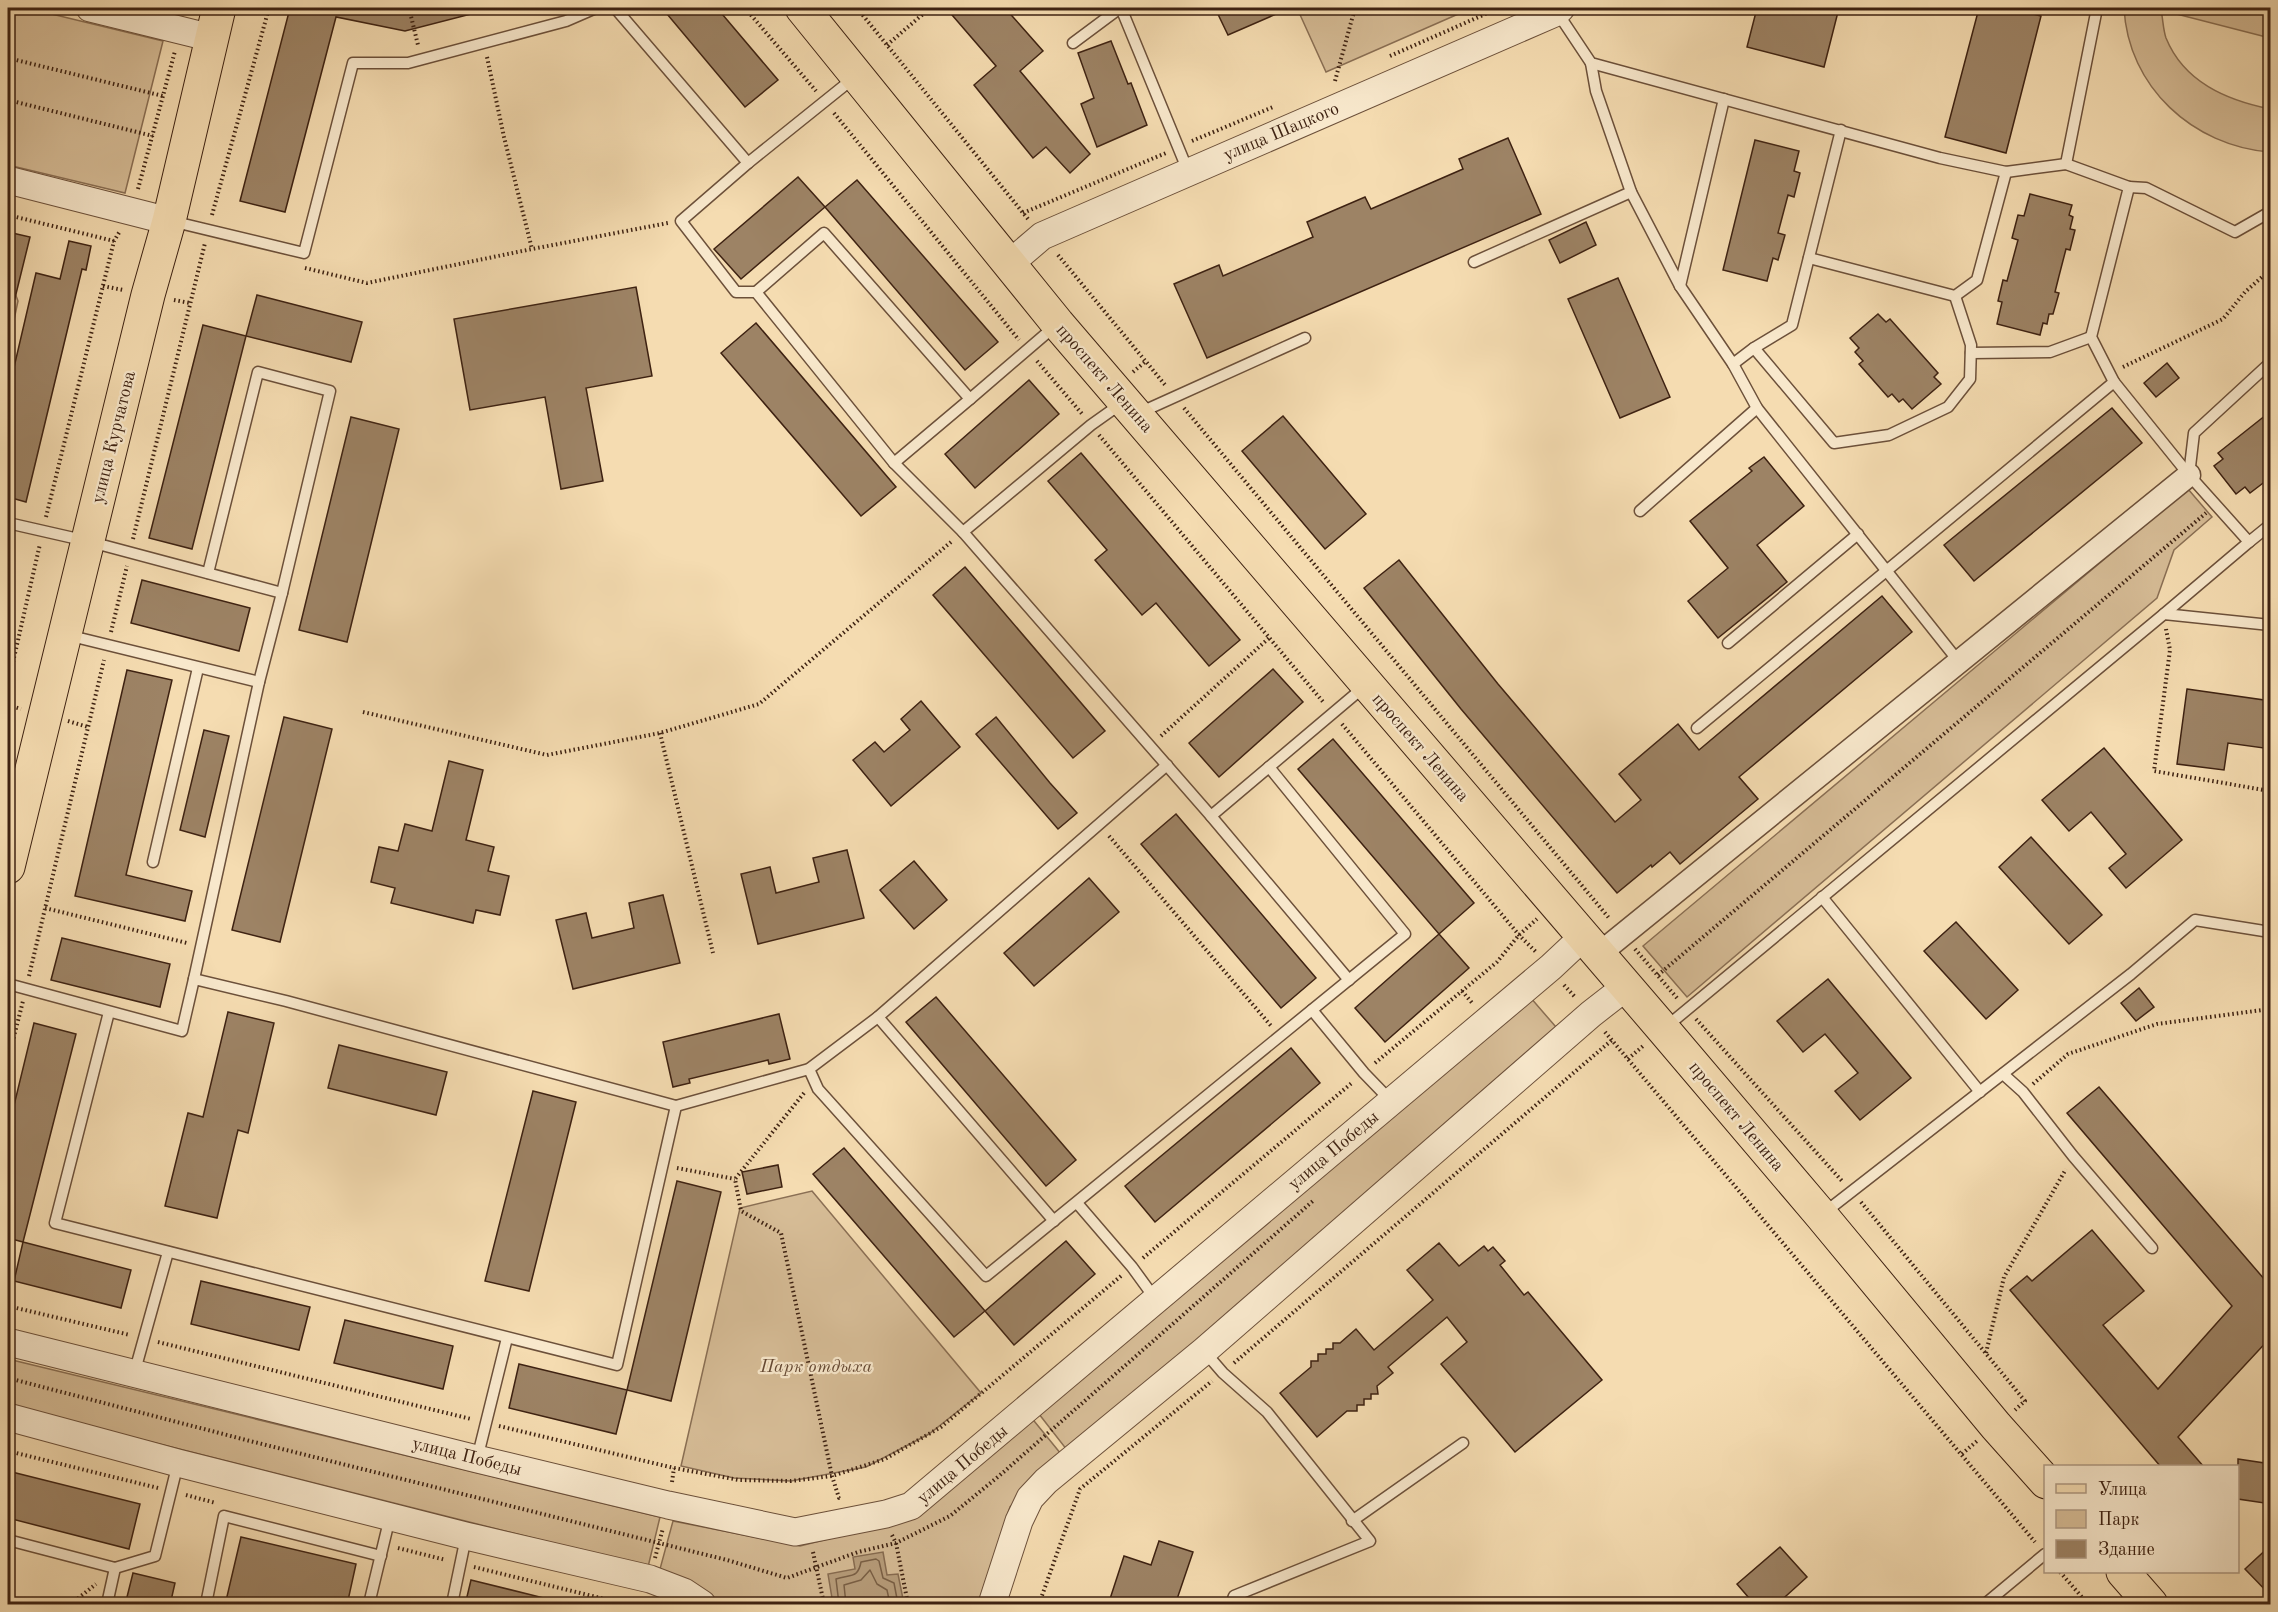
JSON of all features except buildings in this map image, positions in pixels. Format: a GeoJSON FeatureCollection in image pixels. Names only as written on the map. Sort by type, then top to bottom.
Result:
{"type":"FeatureCollection","features":[{"type":"Feature","properties":{"kind":"main road","name":"проспект Ленина"},"geometry":{"type":"LineString","coordinates":[[802,8],[1058,324],[1368,684],[1602,942],[1627,986],[1675,1019],[1821,1215],[1996,1426],[2044,1480]]}},
{"type":"Feature","properties":{"kind":"main road","name":"улица Курчатова"},"geometry":{"type":"LineString","coordinates":[[8,867],[87,541],[169,221],[216,22]]}},
{"type":"Feature","properties":{"kind":"main road"},"geometry":{"type":"LineString","coordinates":[[2124,1573],[2151,1605]]}},
{"type":"Feature","properties":{"kind":"street"},"geometry":{"type":"LineString","coordinates":[[90,8],[180,30],[216,22]]}},
{"type":"Feature","properties":{"kind":"street","name":"улица Шацкого"},"geometry":{"type":"LineString","coordinates":[[1008,265],[1042,236],[1183,159],[1559,10]]}},
{"type":"Feature","properties":{"kind":"street"},"geometry":{"type":"LineString","coordinates":[[8,180],[169,221]]}},
{"type":"Feature","properties":{"kind":"street"},"geometry":{"type":"LineString","coordinates":[[1602,942],[1959,662],[2189,475]]}},
{"type":"Feature","properties":{"kind":"street","name":"улица Победы"},"geometry":{"type":"LineString","coordinates":[[8,1342],[477,1459],[668,1505],[795,1532],[886,1514],[911,1506],[1551,967],[1602,942]]}},
{"type":"Feature","properties":{"kind":"street"},"geometry":{"type":"LineString","coordinates":[[992,1605],[1019,1521],[1030,1498],[1046,1481],[1204,1351],[1591,1014],[1627,986]]}},
{"type":"Feature","properties":{"kind":"street"},"geometry":{"type":"LineString","coordinates":[[8,1417],[390,1517],[650,1579],[684,1592],[702,1605]]}},
{"type":"Feature","properties":{"kind":"lane"},"geometry":{"type":"LineString","coordinates":[[169,221],[304,254],[353,63],[408,63],[566,21],[597,8]]}},
{"type":"Feature","properties":{"kind":"lane"},"geometry":{"type":"LineString","coordinates":[[615,8],[748,163]]}},
{"type":"Feature","properties":{"kind":"lane"},"geometry":{"type":"LineString","coordinates":[[1073,43],[1121,8],[1183,159]]}},
{"type":"Feature","properties":{"kind":"lane"},"geometry":{"type":"LineString","coordinates":[[2066,164],[2097,8]]}},
{"type":"Feature","properties":{"kind":"lane"},"geometry":{"type":"LineString","coordinates":[[1559,10],[1591,63],[1596,91],[1631,192],[1680,286],[1733,364],[1757,408],[1959,662]]}},
{"type":"Feature","properties":{"kind":"lane"},"geometry":{"type":"LineString","coordinates":[[1591,63],[1841,130],[1883,137],[1940,158],[2006,172],[2066,164],[2129,187],[2146,188],[2235,232],[2271,212]]}},
{"type":"Feature","properties":{"kind":"lane"},"geometry":{"type":"LineString","coordinates":[[857,76],[748,163],[681,221],[736,292],[756,292],[824,232],[970,399]]}},
{"type":"Feature","properties":{"kind":"lane"},"geometry":{"type":"LineString","coordinates":[[1680,286],[1724,99]]}},
{"type":"Feature","properties":{"kind":"lane"},"geometry":{"type":"LineString","coordinates":[[1733,364],[1792,325],[1841,130]]}},
{"type":"Feature","properties":{"kind":"lane"},"geometry":{"type":"LineString","coordinates":[[1955,296],[1977,280],[2006,172]]}},
{"type":"Feature","properties":{"kind":"lane"},"geometry":{"type":"LineString","coordinates":[[2129,187],[2091,337],[2112,378],[2189,475],[2249,542]]}},
{"type":"Feature","properties":{"kind":"lane"},"geometry":{"type":"LineString","coordinates":[[1474,262],[1631,192]]}},
{"type":"Feature","properties":{"kind":"lane"},"geometry":{"type":"LineString","coordinates":[[1809,258],[1955,296]]}},
{"type":"Feature","properties":{"kind":"lane"},"geometry":{"type":"LineString","coordinates":[[756,292],[894,463],[963,532],[1150,745],[1348,980]]}},
{"type":"Feature","properties":{"kind":"lane"},"geometry":{"type":"LineString","coordinates":[[1754,348],[1834,443],[1889,435],[1948,407],[1970,379],[1971,345],[1955,296]]}},
{"type":"Feature","properties":{"kind":"lane"},"geometry":{"type":"LineString","coordinates":[[8,298],[8,303]]}},
{"type":"Feature","properties":{"kind":"lane"},"geometry":{"type":"LineString","coordinates":[[894,463],[1058,324]]}},
{"type":"Feature","properties":{"kind":"lane"},"geometry":{"type":"LineString","coordinates":[[1971,352],[2050,352],[2091,337]]}},
{"type":"Feature","properties":{"kind":"lane"},"geometry":{"type":"LineString","coordinates":[[963,532],[1091,426],[1131,407],[1174,397],[1305,338]]}},
{"type":"Feature","properties":{"kind":"lane"},"geometry":{"type":"LineString","coordinates":[[2189,475],[2194,433],[2271,363]]}},
{"type":"Feature","properties":{"kind":"lane"},"geometry":{"type":"LineString","coordinates":[[8,984],[183,1031],[259,682],[330,391],[258,372],[208,573]]}},
{"type":"Feature","properties":{"kind":"lane"},"geometry":{"type":"LineString","coordinates":[[1697,728],[2112,378]]}},
{"type":"Feature","properties":{"kind":"lane"},"geometry":{"type":"LineString","coordinates":[[1640,511],[1757,408]]}},
{"type":"Feature","properties":{"kind":"lane"},"geometry":{"type":"LineString","coordinates":[[8,523],[87,541],[282,593]]}},
{"type":"Feature","properties":{"kind":"lane"},"geometry":{"type":"LineString","coordinates":[[1675,1019],[2271,525]]}},
{"type":"Feature","properties":{"kind":"lane"},"geometry":{"type":"LineString","coordinates":[[1728,643],[1858,534]]}},
{"type":"Feature","properties":{"kind":"lane"},"geometry":{"type":"LineString","coordinates":[[2163,614],[2271,625]]}},
{"type":"Feature","properties":{"kind":"lane"},"geometry":{"type":"LineString","coordinates":[[64,634],[259,682]]}},
{"type":"Feature","properties":{"kind":"lane"},"geometry":{"type":"LineString","coordinates":[[153,862],[198,668]]}},
{"type":"Feature","properties":{"kind":"lane"},"geometry":{"type":"LineString","coordinates":[[1211,816],[1368,684]]}},
{"type":"Feature","properties":{"kind":"lane"},"geometry":{"type":"LineString","coordinates":[[194,979],[286,1001],[676,1106],[809,1070],[878,1017],[1167,765]]}},
{"type":"Feature","properties":{"kind":"lane"},"geometry":{"type":"LineString","coordinates":[[809,1070],[818,1089],[986,1276],[1405,934],[1269,767]]}},
{"type":"Feature","properties":{"kind":"lane"},"geometry":{"type":"LineString","coordinates":[[1822,897],[1980,1092]]}},
{"type":"Feature","properties":{"kind":"lane"},"geometry":{"type":"LineString","coordinates":[[1821,1215],[2131,974],[2195,920],[2271,932]]}},
{"type":"Feature","properties":{"kind":"lane"},"geometry":{"type":"LineString","coordinates":[[1312,1010],[1364,1073],[1391,1101]]}},
{"type":"Feature","properties":{"kind":"lane"},"geometry":{"type":"LineString","coordinates":[[109,1012],[56,1223],[617,1365],[676,1106]]}},
{"type":"Feature","properties":{"kind":"lane"},"geometry":{"type":"LineString","coordinates":[[878,1017],[1054,1221]]}},
{"type":"Feature","properties":{"kind":"lane"},"geometry":{"type":"LineString","coordinates":[[2003,1074],[2023,1092],[2073,1156],[2152,1248]]}},
{"type":"Feature","properties":{"kind":"lane"},"geometry":{"type":"LineString","coordinates":[[1077,1203],[1132,1267],[1156,1300]]}},
{"type":"Feature","properties":{"kind":"lane"},"geometry":{"type":"LineString","coordinates":[[134,1374],[168,1252]]}},
{"type":"Feature","properties":{"kind":"lane"},"geometry":{"type":"LineString","coordinates":[[477,1459],[507,1338]]}},
{"type":"Feature","properties":{"kind":"lane"},"geometry":{"type":"LineString","coordinates":[[1204,1351],[1223,1373],[1267,1412],[1370,1541],[1234,1596],[1231,1605]]}},
{"type":"Feature","properties":{"kind":"lane"},"geometry":{"type":"LineString","coordinates":[[1352,1521],[1463,1443]]}},
{"type":"Feature","properties":{"kind":"lane"},"geometry":{"type":"LineString","coordinates":[[8,1540],[116,1568],[155,1556],[178,1463]]}},
{"type":"Feature","properties":{"kind":"lane"},"geometry":{"type":"LineString","coordinates":[[206,1605],[224,1516],[381,1556]]}},
{"type":"Feature","properties":{"kind":"lane"},"geometry":{"type":"LineString","coordinates":[[369,1605],[390,1517]]}},
{"type":"Feature","properties":{"kind":"lane"},"geometry":{"type":"LineString","coordinates":[[452,1605],[466,1536]]}},
{"type":"Feature","properties":{"kind":"lane"},"geometry":{"type":"LineString","coordinates":[[1985,1605],[2044,1555]]}},
{"type":"Feature","properties":{"kind":"lane"},"geometry":{"type":"LineString","coordinates":[[107,1605],[116,1568]]}},
{"type":"Feature","properties":{"kind":"path"},"geometry":{"type":"LineString","coordinates":[[8,1060],[208,230],[269,8]]}},
{"type":"Feature","properties":{"kind":"path"},"geometry":{"type":"LineString","coordinates":[[410,8],[421,60]]}},
{"type":"Feature","properties":{"kind":"path"},"geometry":{"type":"LineString","coordinates":[[745,8],[824,102]]}},
{"type":"Feature","properties":{"kind":"path"},"geometry":{"type":"LineString","coordinates":[[857,8],[1174,397],[1602,942],[1658,975],[1675,1019],[1852,1191],[2025,1401]]}},
{"type":"Feature","properties":{"kind":"path"},"geometry":{"type":"LineString","coordinates":[[887,45],[930,8]]}},
{"type":"Feature","properties":{"kind":"path"},"geometry":{"type":"LineString","coordinates":[[1335,81],[1355,8]]}},
{"type":"Feature","properties":{"kind":"path"},"geometry":{"type":"LineString","coordinates":[[1389,57],[1499,8]]}},
{"type":"Feature","properties":{"kind":"path"},"geometry":{"type":"LineString","coordinates":[[8,684],[114,241],[132,211],[180,30]]}},
{"type":"Feature","properties":{"kind":"path"},"geometry":{"type":"LineString","coordinates":[[484,43],[504,137],[532,249]]}},
{"type":"Feature","properties":{"kind":"path"},"geometry":{"type":"LineString","coordinates":[[8,58],[163,96]]}},
{"type":"Feature","properties":{"kind":"path"},"geometry":{"type":"LineString","coordinates":[[1324,86],[1346,76]]}},
{"type":"Feature","properties":{"kind":"path"},"geometry":{"type":"LineString","coordinates":[[8,100],[153,136]]}},
{"type":"Feature","properties":{"kind":"path"},"geometry":{"type":"LineString","coordinates":[[1023,213],[1183,159],[1282,103]]}},
{"type":"Feature","properties":{"kind":"path"},"geometry":{"type":"LineString","coordinates":[[834,114],[1027,350],[1269,638],[1519,935],[1551,967],[1591,1014],[2044,1553]]}},
{"type":"Feature","properties":{"kind":"path"},"geometry":{"type":"LineString","coordinates":[[8,215],[114,241]]}},
{"type":"Feature","properties":{"kind":"path"},"geometry":{"type":"LineString","coordinates":[[297,267],[367,284],[532,249],[681,221]]}},
{"type":"Feature","properties":{"kind":"path"},"geometry":{"type":"LineString","coordinates":[[2112,378],[2130,362],[2223,320],[2245,292],[2271,270]]}},
{"type":"Feature","properties":{"kind":"path"},"geometry":{"type":"LineString","coordinates":[[1658,975],[2216,505]]}},
{"type":"Feature","properties":{"kind":"path"},"geometry":{"type":"LineString","coordinates":[[363,712],[547,755],[660,733],[759,704],[963,532]]}},
{"type":"Feature","properties":{"kind":"path"},"geometry":{"type":"LineString","coordinates":[[2163,614],[2170,650],[2154,771],[2271,791]]}},
{"type":"Feature","properties":{"kind":"path"},"geometry":{"type":"LineString","coordinates":[[1150,745],[1269,638]]}},
{"type":"Feature","properties":{"kind":"path"},"geometry":{"type":"LineString","coordinates":[[660,733],[713,953]]}},
{"type":"Feature","properties":{"kind":"path"},"geometry":{"type":"LineString","coordinates":[[1098,823],[1280,1036]]}},
{"type":"Feature","properties":{"kind":"path"},"geometry":{"type":"LineString","coordinates":[[45,908],[187,944],[194,979]]}},
{"type":"Feature","properties":{"kind":"path"},"geometry":{"type":"LineString","coordinates":[[8,1306],[674,1468],[739,1480],[791,1481],[832,1476],[885,1459],[941,1427],[1497,962],[1519,935]]}},
{"type":"Feature","properties":{"kind":"path"},"geometry":{"type":"LineString","coordinates":[[2023,1092],[2068,1054],[2099,1043],[2157,1024],[2271,1009]]}},
{"type":"Feature","properties":{"kind":"path"},"geometry":{"type":"LineString","coordinates":[[1039,1605],[1080,1489],[1223,1373],[1612,1040]]}},
{"type":"Feature","properties":{"kind":"path"},"geometry":{"type":"LineString","coordinates":[[814,1080],[735,1179],[741,1211],[781,1233],[832,1476],[839,1498],[849,1496]]}},
{"type":"Feature","properties":{"kind":"path"},"geometry":{"type":"LineString","coordinates":[[1986,1353],[2004,1277],[2073,1156]]}},
{"type":"Feature","properties":{"kind":"path"},"geometry":{"type":"LineString","coordinates":[[662,1165],[735,1179]]}},
{"type":"Feature","properties":{"kind":"path"},"geometry":{"type":"LineString","coordinates":[[1047,1433],[1314,1200]]}},
{"type":"Feature","properties":{"kind":"path"},"geometry":{"type":"LineString","coordinates":[[650,1579],[668,1505],[674,1468]]}},
{"type":"Feature","properties":{"kind":"path"},"geometry":{"type":"LineString","coordinates":[[896,1543],[908,1605]]}},
{"type":"Feature","properties":{"kind":"path"},"geometry":{"type":"LineString","coordinates":[[811,1545],[824,1605]]}},
{"type":"Feature","properties":{"kind":"path"},"geometry":{"type":"LineString","coordinates":[[2061,1573],[2088,1605]]}},
{"type":"Feature","properties":{"kind":"green space"},"geometry":{"type":"Polygon","coordinates":[[[8,8],[27,8],[163,41],[125,193],[8,165],[8,8]]]}},
{"type":"Feature","properties":{"kind":"green space"},"geometry":{"type":"Polygon","coordinates":[[[1297,8],[1472,8],[1326,72],[1297,8]]]}},
{"type":"Feature","properties":{"kind":"green space"},"geometry":{"type":"Polygon","coordinates":[[[2124,8],[2270,8],[2270,38],[2161,10],[2166,38],[2174,53],[2195,77],[2208,87],[2223,94],[2270,109],[2270,152],[2242,147],[2215,138],[2191,125],[2170,107],[2152,87],[2138,63],[2128,37],[2124,8]]]}},
{"type":"Feature","properties":{"kind":"green space"},"geometry":{"type":"Polygon","coordinates":[[[8,288],[15,293],[18,301],[8,348],[8,288]]]}},
{"type":"Feature","properties":{"kind":"green space"},"geometry":{"type":"Polygon","coordinates":[[[2188,489],[2212,517],[2174,550],[2157,598],[1687,997],[1643,946],[2188,489]]]}},
{"type":"Feature","properties":{"kind":"green space"},"geometry":{"type":"Polygon","coordinates":[[[1530,997],[1562,1034],[1067,1450],[1039,1414],[1530,997]]]}},
{"type":"Feature","properties":{"kind":"green space","name":"Парк отдыха"},"geometry":{"type":"Polygon","coordinates":[[[812,1191],[981,1393],[929,1434],[866,1467],[791,1481],[734,1478],[681,1466],[740,1208],[812,1191]]]}},
{"type":"Feature","properties":{"kind":"green space"},"geometry":{"type":"Polygon","coordinates":[[[8,1359],[660,1517],[648,1567],[8,1406],[8,1359]]]}},
{"type":"Feature","properties":{"kind":"green space"},"geometry":{"type":"Polygon","coordinates":[[[1030,1416],[1061,1454],[1010,1507],[978,1604],[716,1604],[695,1584],[660,1569],[673,1521],[800,1546],[908,1519],[1030,1416]]]}},
{"type":"Feature","properties":{"kind":"water"},"geometry":{"type":"Polygon","coordinates":[[[883,1552],[887,1575],[898,1574],[904,1604],[833,1604],[828,1574],[855,1569],[853,1557],[883,1552]]]}}]}
